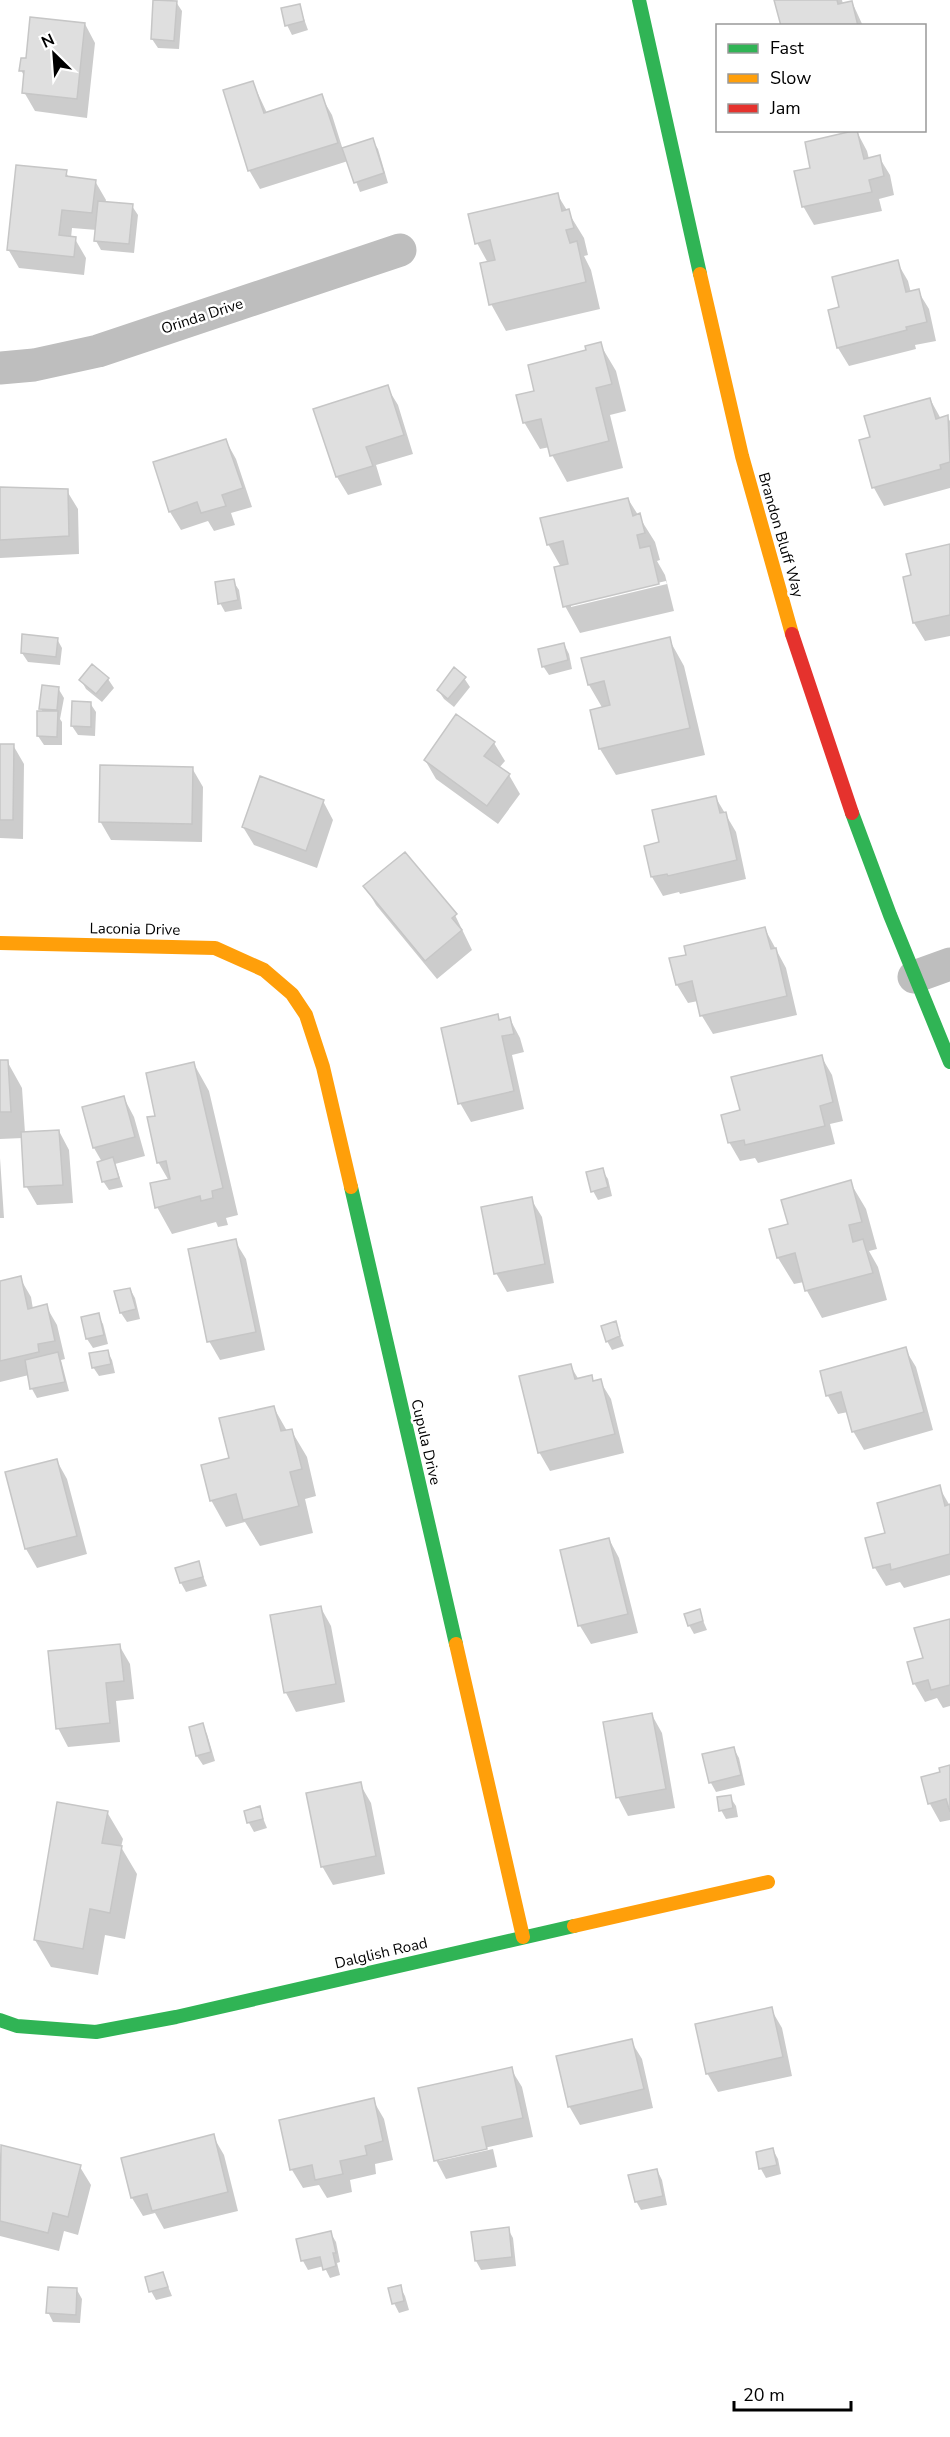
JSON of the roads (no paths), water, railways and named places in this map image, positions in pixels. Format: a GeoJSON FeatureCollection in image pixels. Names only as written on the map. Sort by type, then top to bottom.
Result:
{"type":"FeatureCollection","features":[{"type":"Feature","properties":{"kind":"street","name":"Brandon Bluff Way"},"geometry":{"type":"LineString","coordinates":[[639,0],[742,457],[776,579],[811,694],[914,977],[950,1062]]}},
{"type":"Feature","properties":{"kind":"street","name":"Orinda Drive"},"geometry":{"type":"LineString","coordinates":[[0,368],[34,365],[98,351],[400,250]]}},
{"type":"Feature","properties":{"kind":"street","name":"Laconia Drive"},"geometry":{"type":"LineString","coordinates":[[0,943],[215,948],[264,970]]}},
{"type":"Feature","properties":{"kind":"street"},"geometry":{"type":"LineString","coordinates":[[914,977],[950,964]]}},
{"type":"Feature","properties":{"kind":"street","name":"Cupula Drive"},"geometry":{"type":"LineString","coordinates":[[264,970],[292,994],[306,1015],[323,1067],[523,1937]]}},
{"type":"Feature","properties":{"kind":"street","name":"Dalglish Road"},"geometry":{"type":"LineString","coordinates":[[0,2020],[17,2026],[96,2032],[176,2018],[768,1882]]}}]}
